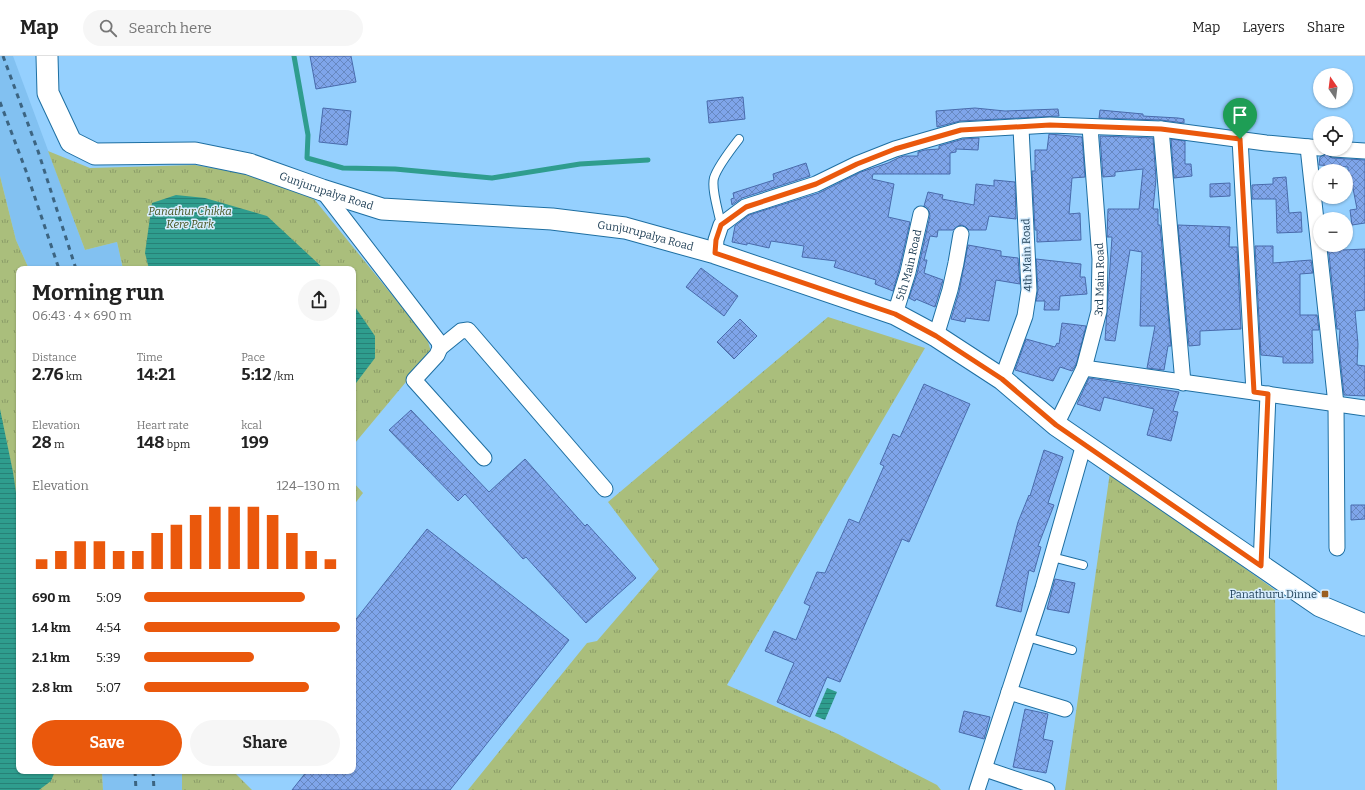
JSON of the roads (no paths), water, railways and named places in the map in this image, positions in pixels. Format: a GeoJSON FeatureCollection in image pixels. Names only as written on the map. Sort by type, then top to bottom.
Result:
{"type":"FeatureCollection","features":[{"type":"Feature","properties":{"kind":"street","name":"Gunjurupalya Road"},"geometry":{"type":"LineString","coordinates":[[48,56],[48,93],[72,142],[95,154],[195,153],[249,164],[322,190],[382,209],[552,219],[625,228],[715,253],[895,314],[936,336],[1002,379],[1056,425],[1320,606],[1365,625]]}},
{"type":"Feature","properties":{"kind":"street"},"geometry":{"type":"LineString","coordinates":[[715,253],[716,240],[721,225],[746,207],[816,184],[857,164],[895,149],[961,130],[1021,128],[1050,125],[1161,129],[1313,148]]}},
{"type":"Feature","properties":{"kind":"street","name":"3rd Main Road"},"geometry":{"type":"LineString","coordinates":[[1056,425],[1084,368],[1099,311],[1100,259],[1090,127]]}},
{"type":"Feature","properties":{"kind":"street","name":"4th Main Road"},"geometry":{"type":"LineString","coordinates":[[1002,379],[1025,316],[1029,290],[1021,128]]}},
{"type":"Feature","properties":{"kind":"street"},"geometry":{"type":"LineString","coordinates":[[1161,129],[1182,382]]}},
{"type":"Feature","properties":{"kind":"street"},"geometry":{"type":"LineString","coordinates":[[1240,139],[1261,393],[1261,566]]}},
{"type":"Feature","properties":{"kind":"street"},"geometry":{"type":"LineString","coordinates":[[1353,150],[1365,150]]}},
{"type":"Feature","properties":{"kind":"street"},"geometry":{"type":"LineString","coordinates":[[1315,156],[1336,404],[1337,548]]}},
{"type":"Feature","properties":{"kind":"street"},"geometry":{"type":"LineString","coordinates":[[322,190],[439,342],[440,348]]}},
{"type":"Feature","properties":{"kind":"street","name":"5th Main Road"},"geometry":{"type":"LineString","coordinates":[[895,314],[910,265],[921,214]]}},
{"type":"Feature","properties":{"kind":"street"},"geometry":{"type":"LineString","coordinates":[[936,336],[950,290],[961,234]]}},
{"type":"Feature","properties":{"kind":"street"},"geometry":{"type":"LineString","coordinates":[[484,458],[414,380],[437,355],[440,348],[462,331],[468,330],[606,489]]}},
{"type":"Feature","properties":{"kind":"street"},"geometry":{"type":"LineString","coordinates":[[1084,368],[1365,408]]}},
{"type":"Feature","properties":{"kind":"street"},"geometry":{"type":"LineString","coordinates":[[977,790],[1052,557],[1084,444]]}},
{"type":"Feature","properties":{"kind":"street"},"geometry":{"type":"LineString","coordinates":[[1009,692],[1065,709]]}},
{"type":"Feature","properties":{"kind":"street"},"geometry":{"type":"LineString","coordinates":[[985,769],[1047,790]]}},
{"type":"Feature","properties":{"kind":"lane"},"geometry":{"type":"LineString","coordinates":[[721,225],[714,194],[714,179],[739,139]]}},
{"type":"Feature","properties":{"kind":"lane"},"geometry":{"type":"LineString","coordinates":[[1052,557],[1083,565]]}},
{"type":"Feature","properties":{"kind":"lane"},"geometry":{"type":"LineString","coordinates":[[1027,637],[1072,650]]}},
{"type":"Feature","properties":{"kind":"waterway"},"geometry":{"type":"LineString","coordinates":[[294,56],[308,135],[307,158],[343,168],[395,169],[492,178],[580,164],[648,160]]}},
{"type":"Feature","properties":{"kind":"railway"},"geometry":{"type":"LineString","coordinates":[[3,56],[38,151],[75,266]]}},
{"type":"Feature","properties":{"kind":"railway"},"geometry":{"type":"LineString","coordinates":[[0,102],[26,171],[58,266]]}},
{"type":"Feature","properties":{"kind":"railway"},"geometry":{"type":"LineString","coordinates":[[135,774],[136,790]]}},
{"type":"Feature","properties":{"kind":"railway"},"geometry":{"type":"LineString","coordinates":[[153,774],[154,790]]}},
{"type":"Feature","properties":{"kind":"place","name":"Panathuru Dinne"},"geometry":{"type":"Point","coordinates":[1325,594]}},
{"type":"Feature","properties":{"kind":"park label","name":"Panathur Chikka Kere Park"},"geometry":{"type":"Point","coordinates":[190,217]}}]}
